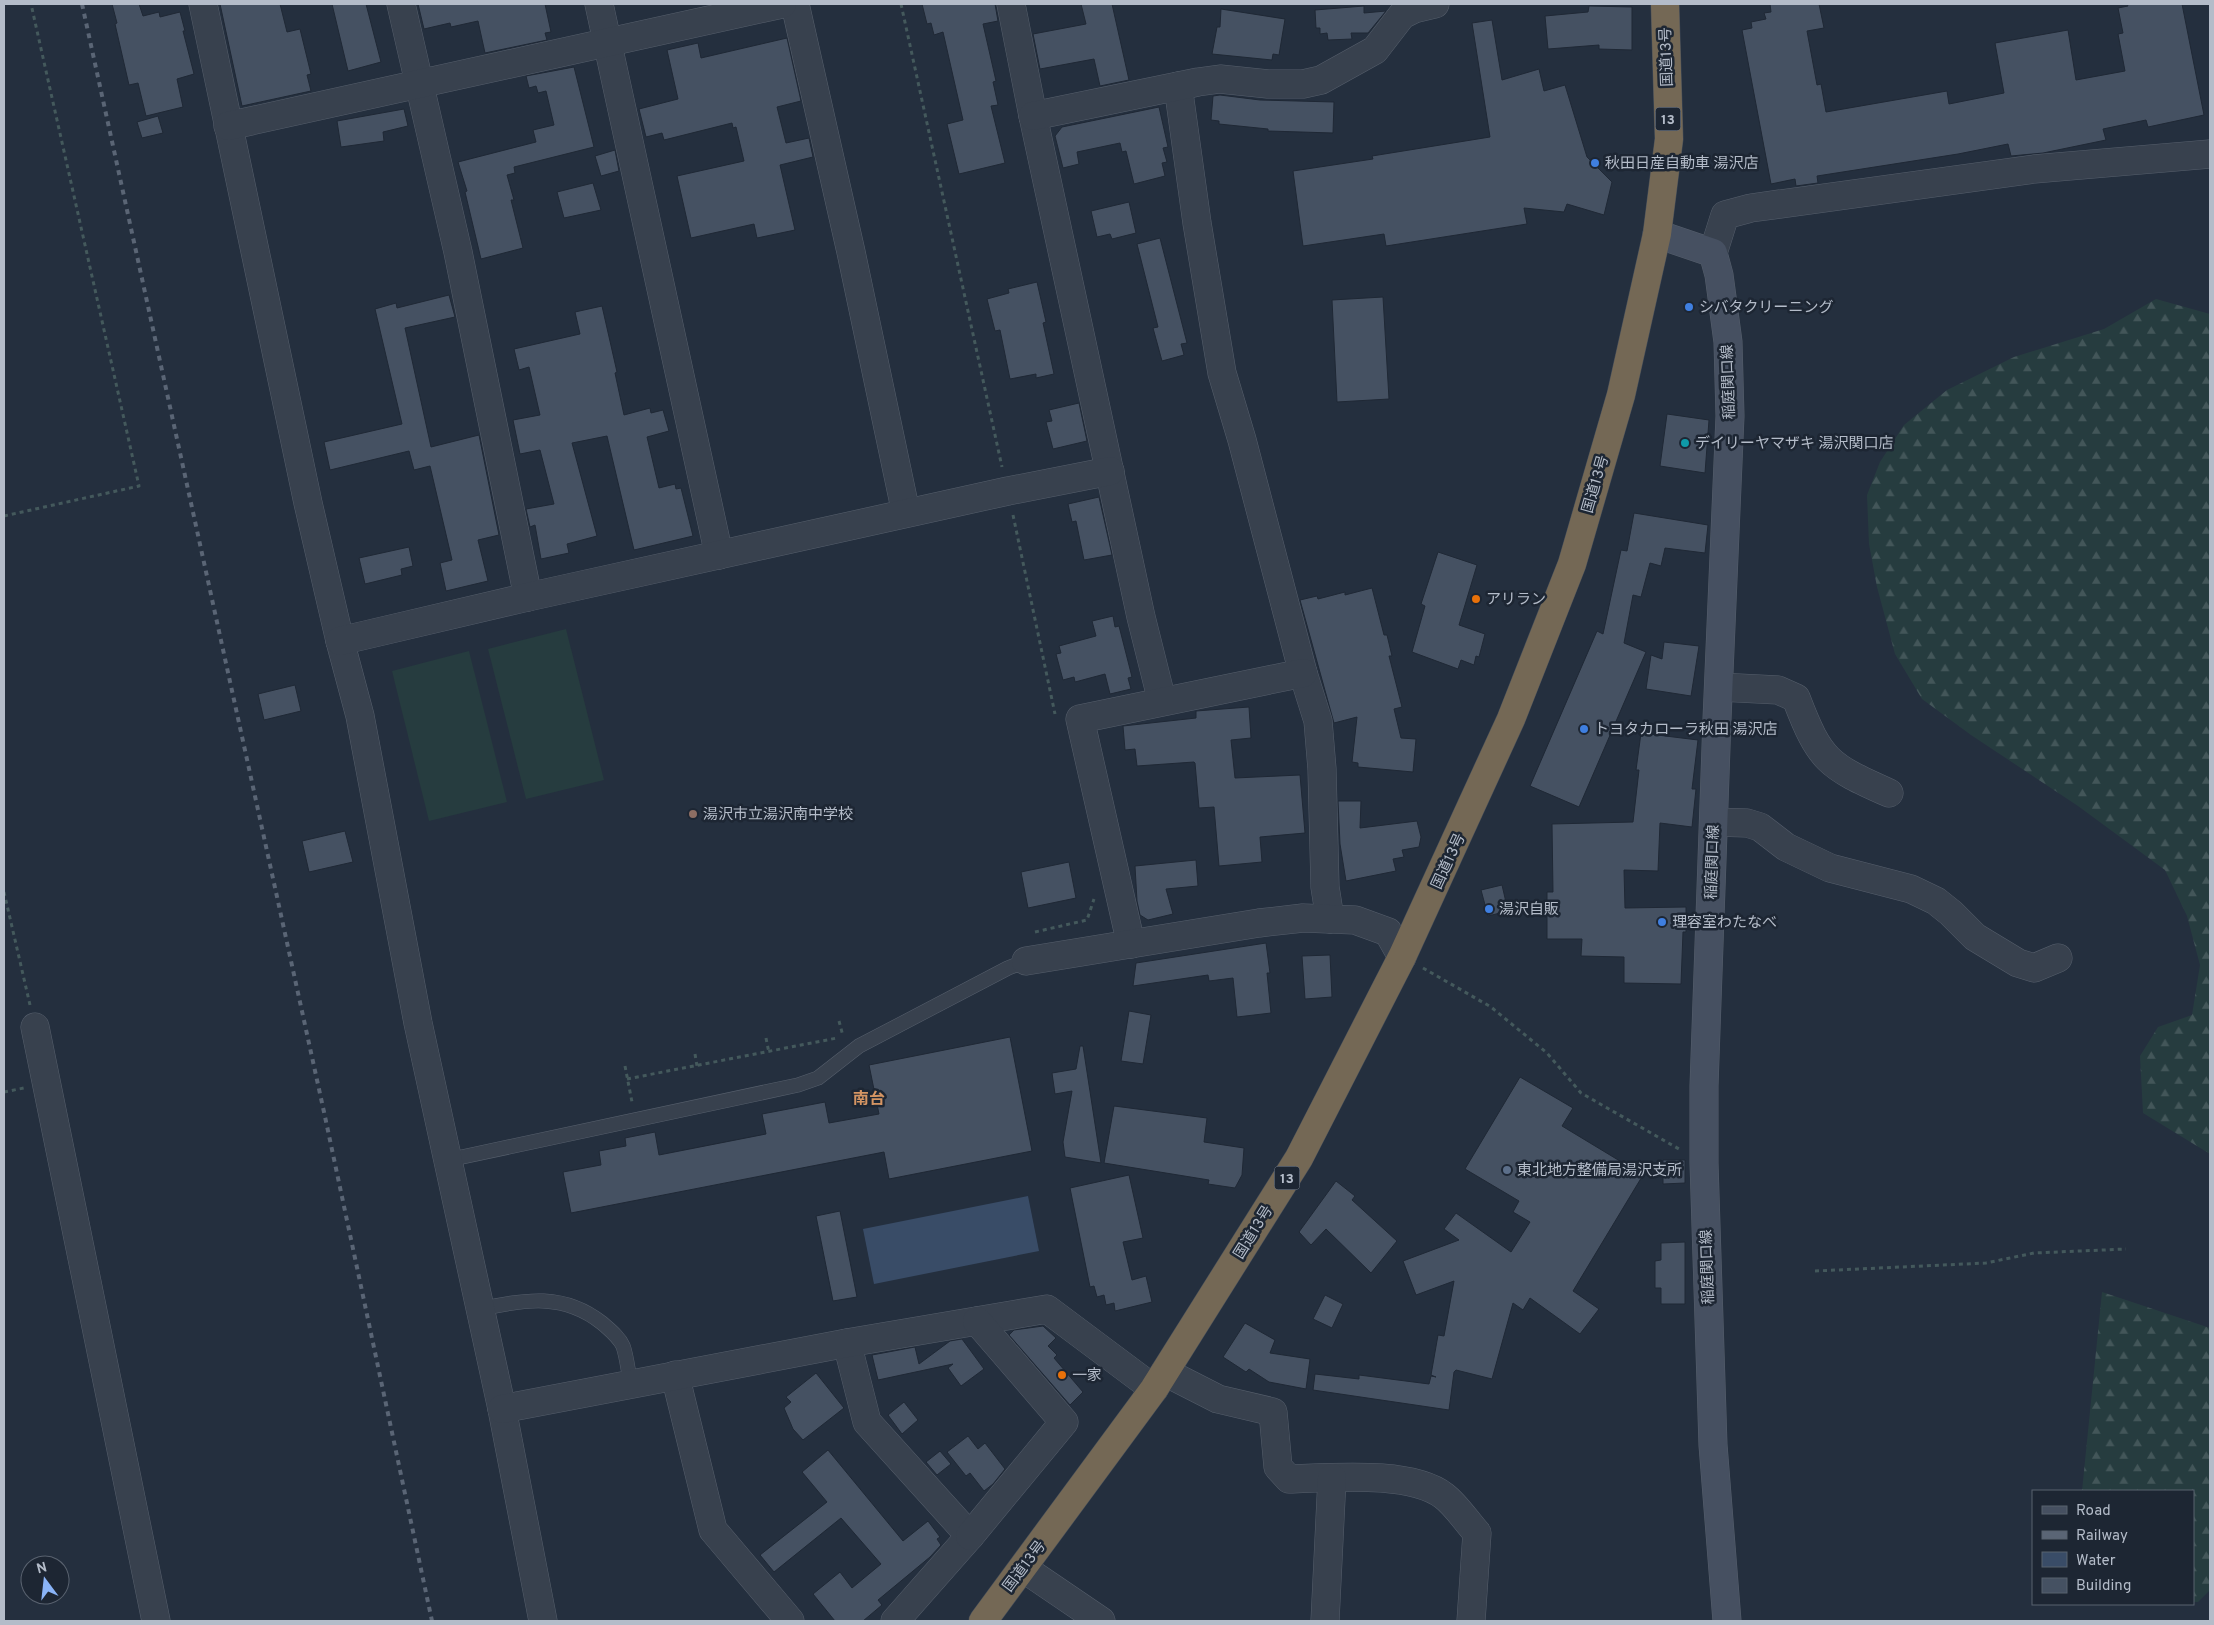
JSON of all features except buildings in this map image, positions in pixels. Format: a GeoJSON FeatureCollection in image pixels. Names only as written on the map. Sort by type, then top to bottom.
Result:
{"type":"FeatureCollection","features":[{"type":"Feature","properties":{"kind":"highway","name":"国道13号"},"geometry":{"type":"LineString","coordinates":[[983,1621],[1160,1380],[1299,1158],[1402,957],[1511,719],[1572,564],[1621,395],[1657,234],[1669,139],[1665,4]]}},
{"type":"Feature","properties":{"kind":"main road"},"geometry":{"type":"LineString","coordinates":[[1657,234],[1713,253]]}},
{"type":"Feature","properties":{"kind":"main road","name":"稲庭関口線"},"geometry":{"type":"LineString","coordinates":[[1713,253],[1719,275],[1728,342],[1730,416],[1704,1086],[1704,1163],[1713,1444],[1727,1621]]}},
{"type":"Feature","properties":{"kind":"street"},"geometry":{"type":"LineString","coordinates":[[203,4],[308,503],[340,641],[360,716],[418,1024],[481,1308],[543,1621]]}},
{"type":"Feature","properties":{"kind":"street"},"geometry":{"type":"LineString","coordinates":[[401,4],[460,261],[528,597]]}},
{"type":"Feature","properties":{"kind":"street"},"geometry":{"type":"LineString","coordinates":[[599,4],[719,555]]}},
{"type":"Feature","properties":{"kind":"street"},"geometry":{"type":"LineString","coordinates":[[228,126],[419,86],[782,4]]}},
{"type":"Feature","properties":{"kind":"street"},"geometry":{"type":"LineString","coordinates":[[795,4],[853,262],[906,513]]}},
{"type":"Feature","properties":{"kind":"street"},"geometry":{"type":"LineString","coordinates":[[1011,4],[1033,116],[1141,617],[1162,701]]}},
{"type":"Feature","properties":{"kind":"street"},"geometry":{"type":"LineString","coordinates":[[1033,116],[1220,79],[1268,84],[1303,84],[1321,80],[1375,50],[1402,15],[1414,9],[1435,4]]}},
{"type":"Feature","properties":{"kind":"street"},"geometry":{"type":"LineString","coordinates":[[1178,86],[1197,223],[1222,373],[1242,440],[1303,673],[1318,721],[1322,768],[1325,887],[1330,919]]}},
{"type":"Feature","properties":{"kind":"street"},"geometry":{"type":"LineString","coordinates":[[1713,253],[1726,215],[1751,208],[2034,169],[2210,154]]}},
{"type":"Feature","properties":{"kind":"street"},"geometry":{"type":"LineString","coordinates":[[340,641],[1008,490],[1110,471]]}},
{"type":"Feature","properties":{"kind":"street"},"geometry":{"type":"LineString","coordinates":[[1131,944],[1080,719],[1303,673]]}},
{"type":"Feature","properties":{"kind":"street"},"geometry":{"type":"LineString","coordinates":[[1719,687],[1778,690],[1796,698],[1810,735],[1821,752],[1836,767],[1889,793]]}},
{"type":"Feature","properties":{"kind":"street"},"geometry":{"type":"LineString","coordinates":[[1714,822],[1748,823],[1760,828],[1786,847],[1830,868],[1911,889],[1936,902],[1951,913],[1975,936],[2018,963],[2034,968],[2058,958]]}},
{"type":"Feature","properties":{"kind":"street"},"geometry":{"type":"LineString","coordinates":[[1026,961],[1259,923],[1303,918],[1355,920],[1388,932],[1402,957]]}},
{"type":"Feature","properties":{"kind":"street"},"geometry":{"type":"LineString","coordinates":[[35,1027],[156,1621]]}},
{"type":"Feature","properties":{"kind":"street"},"geometry":{"type":"LineString","coordinates":[[502,1409],[847,1343],[1047,1309],[1160,1380],[1218,1400],[1273,1412],[1278,1467],[1289,1479],[1332,1478],[1413,1482],[1444,1496],[1477,1534],[1471,1621]]}},
{"type":"Feature","properties":{"kind":"street"},"geometry":{"type":"LineString","coordinates":[[895,1621],[970,1536],[1064,1422],[977,1321]]}},
{"type":"Feature","properties":{"kind":"street"},"geometry":{"type":"LineString","coordinates":[[847,1343],[867,1422],[970,1536]]}},
{"type":"Feature","properties":{"kind":"street"},"geometry":{"type":"LineString","coordinates":[[675,1375],[713,1530],[790,1621]]}},
{"type":"Feature","properties":{"kind":"street"},"geometry":{"type":"LineString","coordinates":[[1326,1621],[1332,1478]]}},
{"type":"Feature","properties":{"kind":"street"},"geometry":{"type":"LineString","coordinates":[[1023,1568],[1101,1621]]}},
{"type":"Feature","properties":{"kind":"lane"},"geometry":{"type":"LineString","coordinates":[[448,1160],[798,1085],[818,1078],[858,1046],[1008,968],[1026,961]]}},
{"type":"Feature","properties":{"kind":"lane"},"geometry":{"type":"LineString","coordinates":[[481,1308],[519,1301],[538,1300],[561,1304],[585,1312],[614,1333],[622,1345],[631,1384]]}},
{"type":"Feature","properties":{"kind":"path"},"geometry":{"type":"LineString","coordinates":[[4,516],[139,486],[31,4]]}},
{"type":"Feature","properties":{"kind":"path"},"geometry":{"type":"LineString","coordinates":[[901,4],[1008,490],[1055,715]]}},
{"type":"Feature","properties":{"kind":"path"},"geometry":{"type":"LineString","coordinates":[[1032,933],[1087,920],[1094,901],[1092,891]]}},
{"type":"Feature","properties":{"kind":"path"},"geometry":{"type":"LineString","coordinates":[[4,892],[35,1027]]}},
{"type":"Feature","properties":{"kind":"path"},"geometry":{"type":"LineString","coordinates":[[1402,957],[1491,1008],[1547,1053],[1581,1093],[1704,1163]]}},
{"type":"Feature","properties":{"kind":"path"},"geometry":{"type":"LineString","coordinates":[[839,1021],[843,1036]]}},
{"type":"Feature","properties":{"kind":"path"},"geometry":{"type":"LineString","coordinates":[[627,1079],[830,1041],[850,1033]]}},
{"type":"Feature","properties":{"kind":"path"},"geometry":{"type":"LineString","coordinates":[[766,1038],[769,1052]]}},
{"type":"Feature","properties":{"kind":"path"},"geometry":{"type":"LineString","coordinates":[[694,1054],[697,1066]]}},
{"type":"Feature","properties":{"kind":"path"},"geometry":{"type":"LineString","coordinates":[[1814,1271],[1986,1263],[2034,1253],[2126,1248]]}},
{"type":"Feature","properties":{"kind":"green space"},"geometry":{"type":"Polygon","coordinates":[[[2156,299],[2210,314],[2210,1154],[2143,1113],[2140,1056],[2158,1027],[2192,1015],[2200,965],[2187,916],[2165,870],[2078,806],[1971,735],[1922,699],[1895,654],[1877,587],[1869,544],[1867,495],[1880,462],[1904,425],[1947,390],[2014,357],[2104,329],[2156,299]]]}},
{"type":"Feature","properties":{"kind":"green space"},"geometry":{"type":"Polygon","coordinates":[[[566,629],[604,780],[526,799],[488,649],[566,629]]]}},
{"type":"Feature","properties":{"kind":"green space"},"geometry":{"type":"Polygon","coordinates":[[[469,651],[507,802],[429,821],[392,671],[469,651]]]}},
{"type":"Feature","properties":{"kind":"green space"},"geometry":{"type":"Polygon","coordinates":[[[2102,1292],[2210,1328],[2210,1590],[2198,1602],[2194,1602],[2194,1490],[2082,1490],[2102,1292]]]}},
{"type":"Feature","properties":{"kind":"water"},"geometry":{"type":"Polygon","coordinates":[[[1028,1196],[1039,1251],[874,1284],[863,1229],[1028,1196]]]}},
{"type":"Feature","properties":{"kind":"railway"},"geometry":{"type":"LineString","coordinates":[[82,4],[324,1112],[432,1621]]}},
{"type":"Feature","properties":{"kind":"place","name":"秋田日産自動車 湯沢店"},"geometry":{"type":"Point","coordinates":[1595,163]}},
{"type":"Feature","properties":{"kind":"place","name":"シバタクリーニング"},"geometry":{"type":"Point","coordinates":[1689,307]}},
{"type":"Feature","properties":{"kind":"place","name":"デイリーヤマザキ 湯沢関口店"},"geometry":{"type":"Point","coordinates":[1685,443]}},
{"type":"Feature","properties":{"kind":"place","name":"アリラン"},"geometry":{"type":"Point","coordinates":[1476,599]}},
{"type":"Feature","properties":{"kind":"place","name":"トヨタカローラ秋田 湯沢店"},"geometry":{"type":"Point","coordinates":[1584,729]}},
{"type":"Feature","properties":{"kind":"place","name":"湯沢市立湯沢南中学校"},"geometry":{"type":"Point","coordinates":[693,814]}},
{"type":"Feature","properties":{"kind":"place","name":"湯沢自販"},"geometry":{"type":"Point","coordinates":[1489,909]}},
{"type":"Feature","properties":{"kind":"place","name":"理容室わたなべ"},"geometry":{"type":"Point","coordinates":[1662,922]}},
{"type":"Feature","properties":{"kind":"place","name":"東北地方整備局湯沢支所"},"geometry":{"type":"Point","coordinates":[1507,1170]}},
{"type":"Feature","properties":{"kind":"place","name":"一家"},"geometry":{"type":"Point","coordinates":[1062,1375]}},
{"type":"Feature","properties":{"kind":"district","name":"南台"},"geometry":{"type":"Point","coordinates":[869,1098]}}]}
